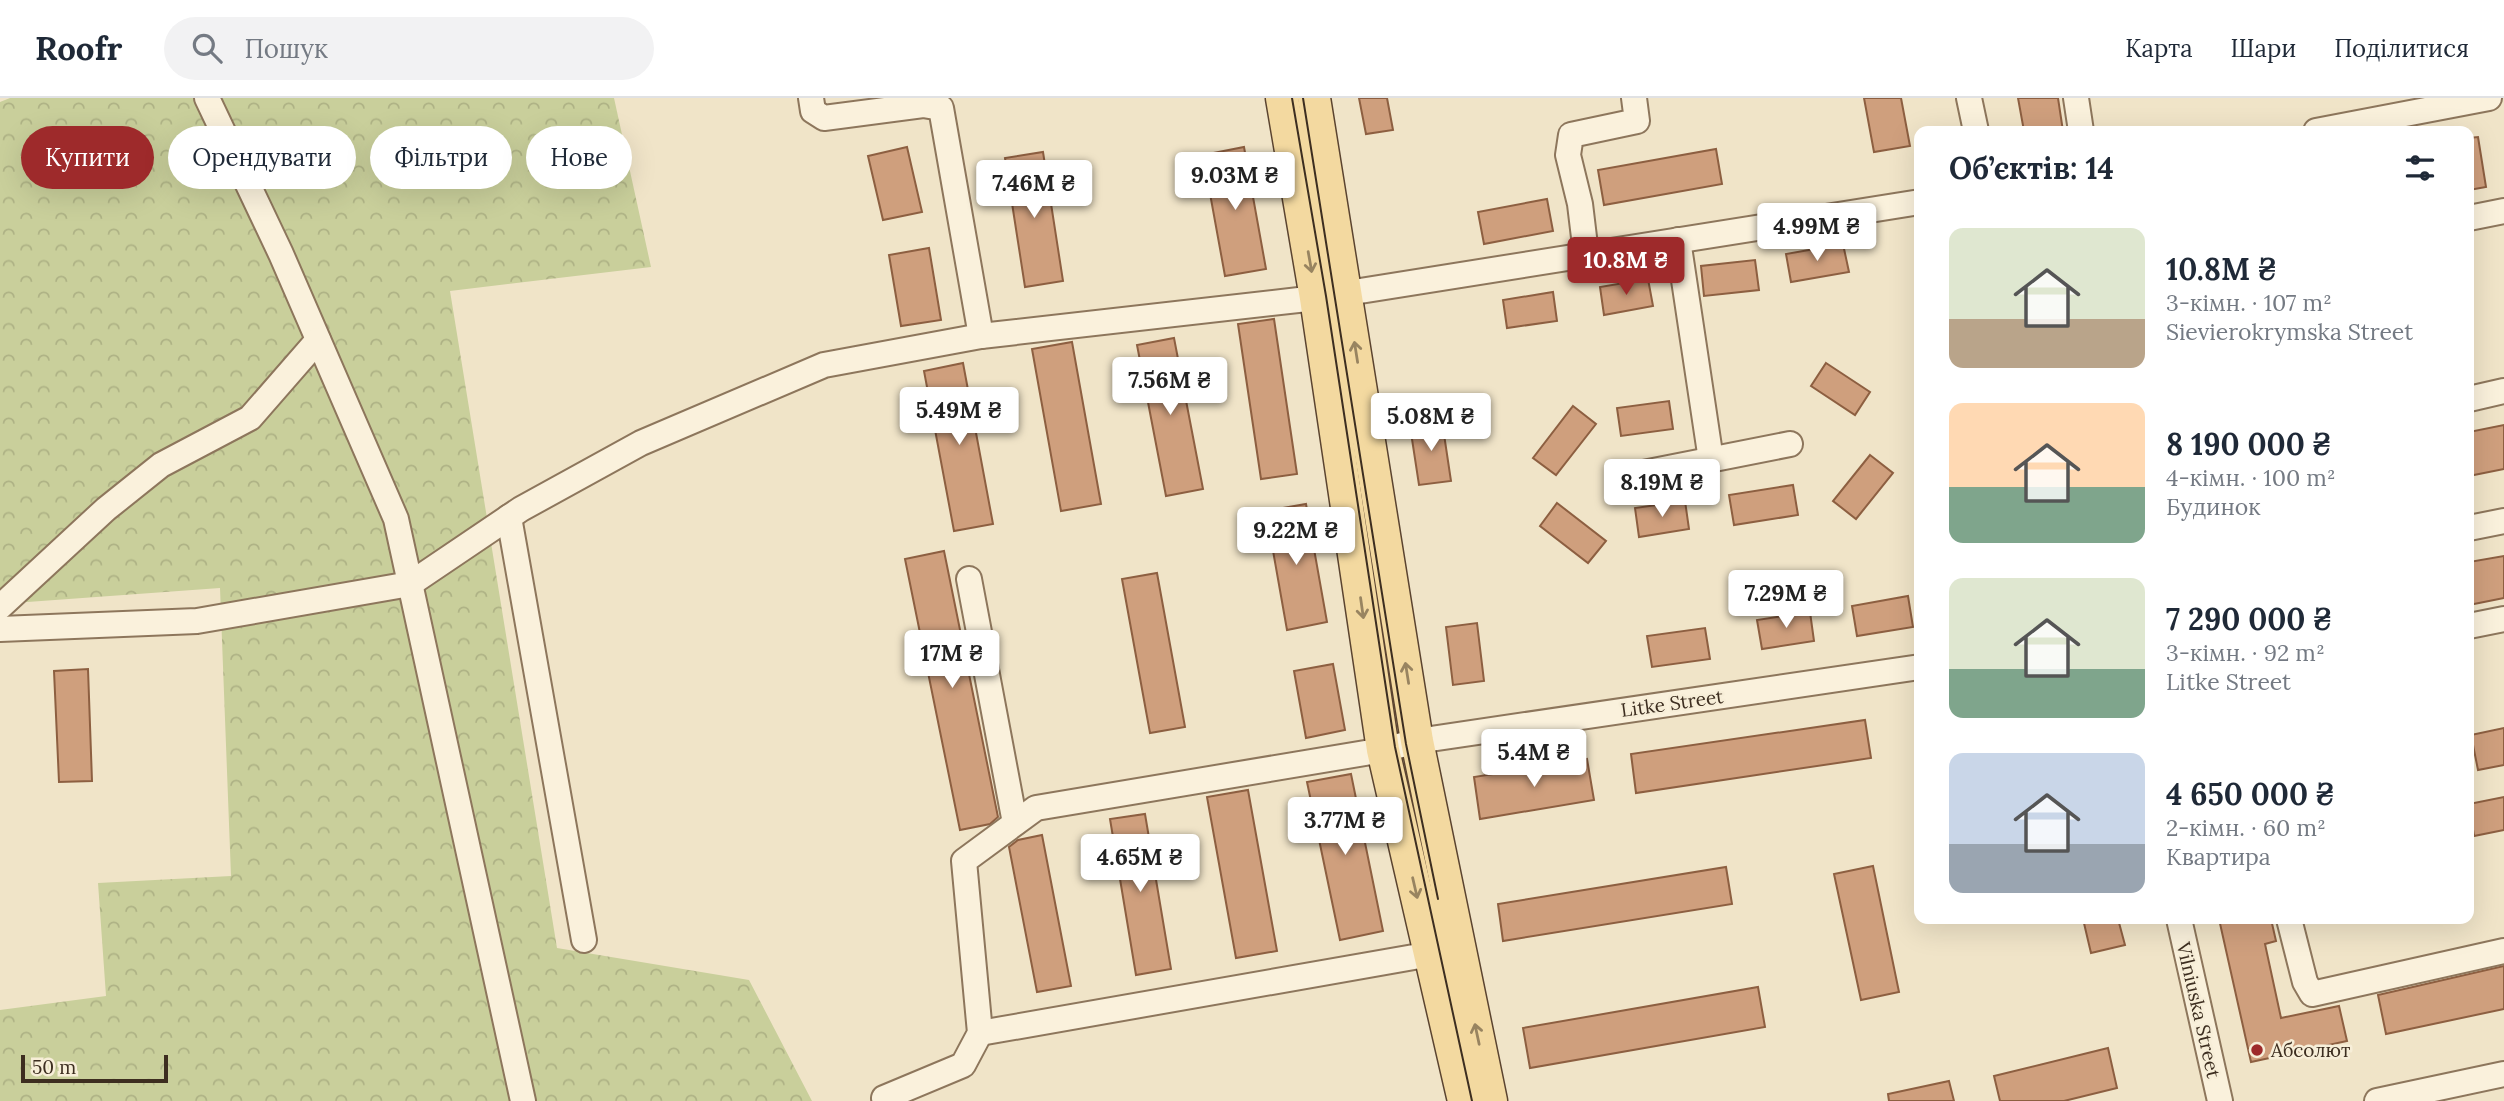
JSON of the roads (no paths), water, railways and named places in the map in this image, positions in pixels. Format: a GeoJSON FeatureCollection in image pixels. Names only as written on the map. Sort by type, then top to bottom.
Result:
{"type":"FeatureCollection","features":[{"type":"Feature","properties":{"kind":"main road"},"geometry":{"type":"LineString","coordinates":[[1282,98],[1331,295],[1491,1101]]}},
{"type":"Feature","properties":{"kind":"main road"},"geometry":{"type":"LineString","coordinates":[[1314,98],[1331,295],[1383,750],[1464,1101]]}},
{"type":"Feature","properties":{"kind":"street"},"geometry":{"type":"LineString","coordinates":[[207,98],[281,254],[396,519],[523,1101]]}},
{"type":"Feature","properties":{"kind":"street"},"geometry":{"type":"LineString","coordinates":[[811,98],[813,111],[824,118],[923,105],[941,108],[981,336]]}},
{"type":"Feature","properties":{"kind":"street"},"geometry":{"type":"LineString","coordinates":[[1586,254],[1580,204],[1568,155],[1571,135],[1637,121],[1634,98]]}},
{"type":"Feature","properties":{"kind":"street"},"geometry":{"type":"LineString","coordinates":[[1969,98],[1975,126]]}},
{"type":"Feature","properties":{"kind":"street"},"geometry":{"type":"LineString","coordinates":[[2076,98],[2080,126]]}},
{"type":"Feature","properties":{"kind":"street"},"geometry":{"type":"LineString","coordinates":[[2339,126],[2453,101],[2489,98]]}},
{"type":"Feature","properties":{"kind":"street"},"geometry":{"type":"LineString","coordinates":[[0,629],[197,621],[410,584],[509,517],[641,443],[824,365],[981,336],[1331,295],[1914,203]]}},
{"type":"Feature","properties":{"kind":"street"},"geometry":{"type":"LineString","coordinates":[[2474,217],[2504,211]]}},
{"type":"Feature","properties":{"kind":"street"},"geometry":{"type":"LineString","coordinates":[[1678,240],[1711,460]]}},
{"type":"Feature","properties":{"kind":"street"},"geometry":{"type":"LineString","coordinates":[[0,607],[106,509],[161,465],[250,418],[318,340]]}},
{"type":"Feature","properties":{"kind":"street"},"geometry":{"type":"LineString","coordinates":[[2474,398],[2504,390]]}},
{"type":"Feature","properties":{"kind":"street"},"geometry":{"type":"LineString","coordinates":[[1618,478],[1790,444]]}},
{"type":"Feature","properties":{"kind":"street"},"geometry":{"type":"LineString","coordinates":[[509,517],[584,940]]}},
{"type":"Feature","properties":{"kind":"street"},"geometry":{"type":"LineString","coordinates":[[2474,527],[2504,521]]}},
{"type":"Feature","properties":{"kind":"street"},"geometry":{"type":"LineString","coordinates":[[969,579],[1015,823]]}},
{"type":"Feature","properties":{"kind":"street"},"geometry":{"type":"LineString","coordinates":[[2474,625],[2504,620]]}},
{"type":"Feature","properties":{"kind":"street","name":"Litke Street"},"geometry":{"type":"LineString","coordinates":[[980,1033],[964,861],[1036,808],[1383,750],[1418,741],[1914,668]]}},
{"type":"Feature","properties":{"kind":"street","name":"Vilniuska Street"},"geometry":{"type":"LineString","coordinates":[[2180,924],[2220,1101]]}},
{"type":"Feature","properties":{"kind":"street"},"geometry":{"type":"LineString","coordinates":[[2289,924],[2305,982],[2312,994],[2504,951]]}},
{"type":"Feature","properties":{"kind":"street"},"geometry":{"type":"LineString","coordinates":[[884,1098],[963,1065],[980,1033],[1431,954]]}},
{"type":"Feature","properties":{"kind":"street"},"geometry":{"type":"LineString","coordinates":[[2377,1101],[2504,1074]]}},
{"type":"Feature","properties":{"kind":"tram line"},"geometry":{"type":"LineString","coordinates":[[1292,98],[1326,296],[1395,747],[1472,1101]]}},
{"type":"Feature","properties":{"kind":"tram line"},"geometry":{"type":"LineString","coordinates":[[1303,98],[1406,744],[1438,899]]}},
{"type":"Feature","properties":{"kind":"place","name":"Абсолют"},"geometry":{"type":"Point","coordinates":[2257,1050]}}]}
